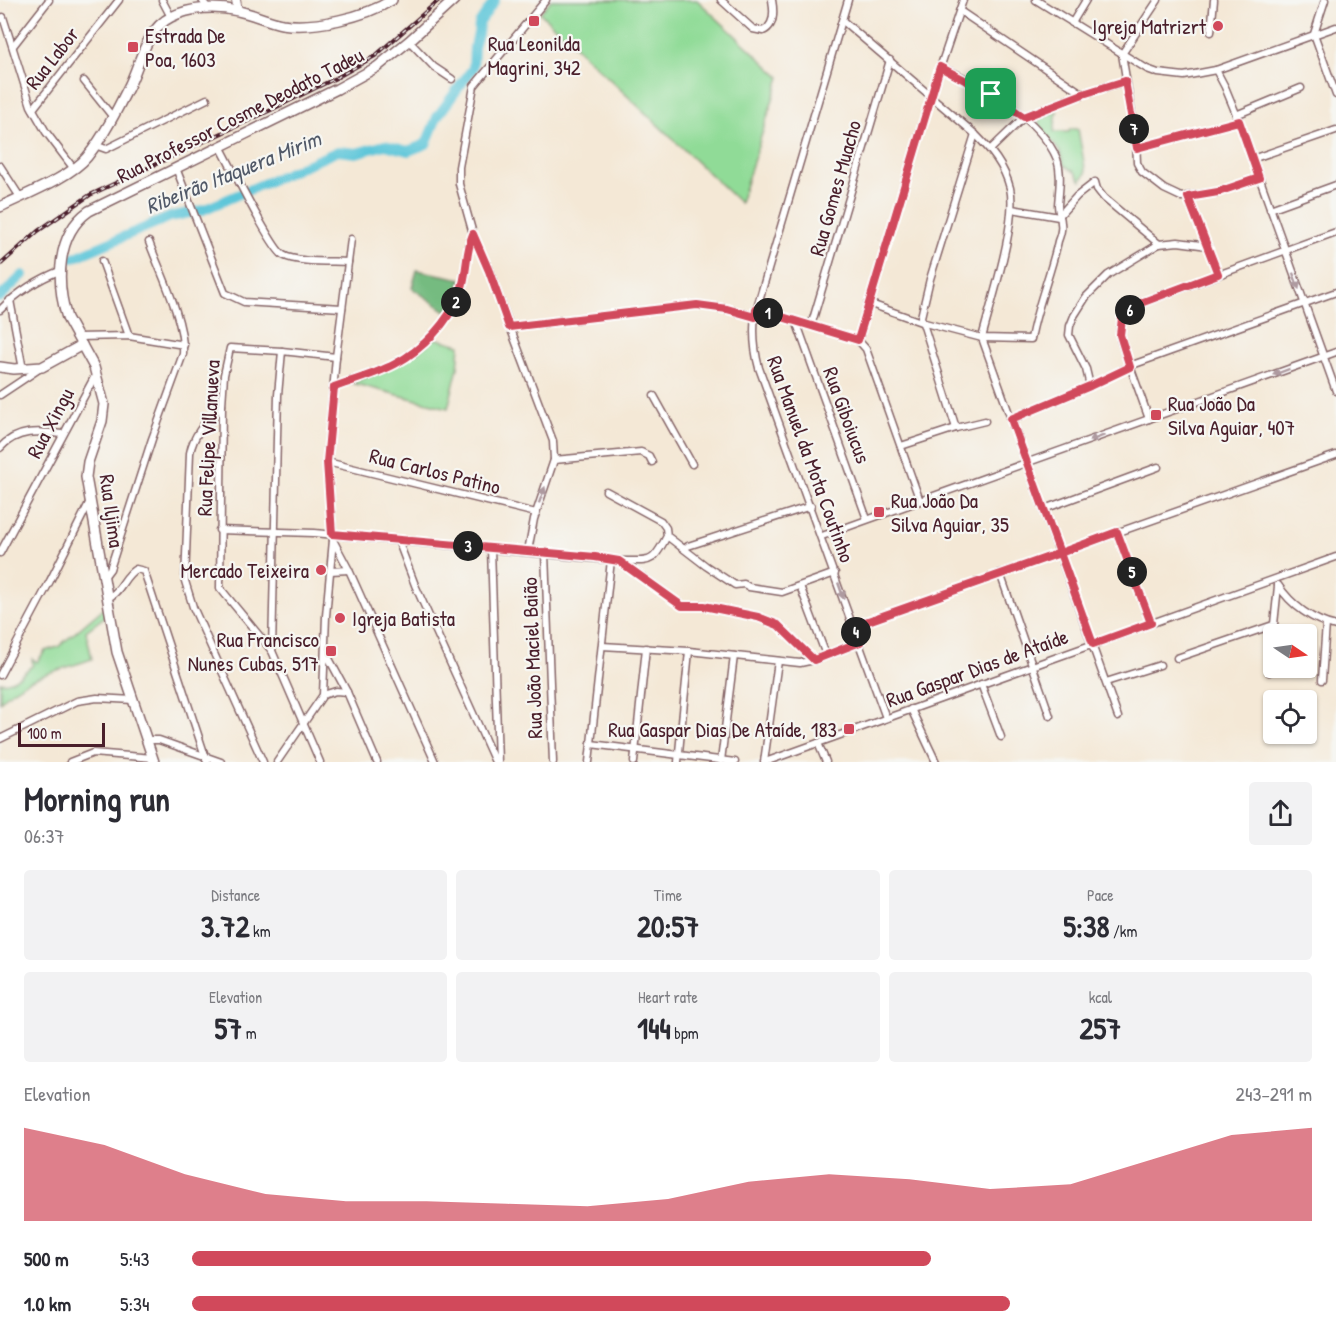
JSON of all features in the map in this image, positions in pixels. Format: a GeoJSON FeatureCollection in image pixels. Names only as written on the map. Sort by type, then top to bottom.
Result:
{"type":"FeatureCollection","features":[{"type":"Feature","properties":{"kind":"main road"},"geometry":{"type":"LineString","coordinates":[[0,207],[74,169],[86,158],[130,83],[148,43],[156,30],[171,17],[205,4],[238,10],[280,23],[304,25],[355,16],[392,0]]}},
{"type":"Feature","properties":{"kind":"main road","name":"Rua Professor Cosme Deodato Tadeu"},"geometry":{"type":"LineString","coordinates":[[62,270],[64,244],[75,221],[80,217],[363,75],[410,41],[454,0]]}},
{"type":"Feature","properties":{"kind":"main road","name":"Rua Iljima"},"geometry":{"type":"LineString","coordinates":[[62,270],[61,288],[64,310],[97,374],[104,404],[102,421],[88,462],[86,477],[117,652],[153,760]]}},
{"type":"Feature","properties":{"kind":"main road"},"geometry":{"type":"LineString","coordinates":[[11,367],[45,365],[79,341]]}},
{"type":"Feature","properties":{"kind":"street"},"geometry":{"type":"LineString","coordinates":[[13,46],[49,0]]}},
{"type":"Feature","properties":{"kind":"street","name":"Rua Labor"},"geometry":{"type":"LineString","coordinates":[[33,109],[119,0]]}},
{"type":"Feature","properties":{"kind":"street"},"geometry":{"type":"LineString","coordinates":[[162,0],[171,17]]}},
{"type":"Feature","properties":{"kind":"street"},"geometry":{"type":"LineString","coordinates":[[236,0],[238,10]]}},
{"type":"Feature","properties":{"kind":"street"},"geometry":{"type":"LineString","coordinates":[[528,551],[536,513],[554,460],[553,441],[473,234],[462,200],[459,167],[474,86],[546,0]]}},
{"type":"Feature","properties":{"kind":"street"},"geometry":{"type":"LineString","coordinates":[[721,0],[753,29],[763,32],[772,23],[772,0]]}},
{"type":"Feature","properties":{"kind":"street","name":"Rua Manuel da Mota Coutinho"},"geometry":{"type":"LineString","coordinates":[[848,0],[756,309],[755,349],[759,368],[822,536],[886,718]]}},
{"type":"Feature","properties":{"kind":"street"},"geometry":{"type":"LineString","coordinates":[[858,340],[931,95],[963,0]]}},
{"type":"Feature","properties":{"kind":"street"},"geometry":{"type":"LineString","coordinates":[[1036,0],[1147,69],[1168,75],[1184,76],[1216,70],[1336,27]]}},
{"type":"Feature","properties":{"kind":"street"},"geometry":{"type":"LineString","coordinates":[[1072,23],[1086,0]]}},
{"type":"Feature","properties":{"kind":"street"},"geometry":{"type":"LineString","coordinates":[[1158,0],[1122,54],[1137,148],[1137,163],[1142,172],[1181,197],[1218,192],[1259,178]]}},
{"type":"Feature","properties":{"kind":"street"},"geometry":{"type":"LineString","coordinates":[[1211,32],[1214,0]]}},
{"type":"Feature","properties":{"kind":"street"},"geometry":{"type":"LineString","coordinates":[[1325,0],[1314,34],[1336,94]]}},
{"type":"Feature","properties":{"kind":"street"},"geometry":{"type":"LineString","coordinates":[[960,11],[1083,94]]}},
{"type":"Feature","properties":{"kind":"street"},"geometry":{"type":"LineString","coordinates":[[3,17],[33,109],[46,132],[74,169]]}},
{"type":"Feature","properties":{"kind":"street"},"geometry":{"type":"LineString","coordinates":[[843,21],[991,149],[1005,173],[1010,189],[1012,210],[1010,228],[982,338],[1118,717]]}},
{"type":"Feature","properties":{"kind":"street"},"geometry":{"type":"LineString","coordinates":[[410,41],[434,66],[452,79]]}},
{"type":"Feature","properties":{"kind":"street","name":"Rua Gomes Muacho"},"geometry":{"type":"LineString","coordinates":[[811,326],[890,60]]}},
{"type":"Feature","properties":{"kind":"street"},"geometry":{"type":"LineString","coordinates":[[868,303],[921,322],[982,338],[1031,339],[1058,243],[1061,224],[1059,217],[1060,179],[1057,161],[1038,131],[1024,117],[975,84],[940,67]]}},
{"type":"Feature","properties":{"kind":"street"},"geometry":{"type":"LineString","coordinates":[[1216,70],[1237,118],[1336,391]]}},
{"type":"Feature","properties":{"kind":"street"},"geometry":{"type":"LineString","coordinates":[[84,81],[112,116]]}},
{"type":"Feature","properties":{"kind":"street"},"geometry":{"type":"LineString","coordinates":[[991,149],[1024,117],[1083,94],[1125,81]]}},
{"type":"Feature","properties":{"kind":"street"},"geometry":{"type":"LineString","coordinates":[[1137,148],[1237,118],[1301,88]]}},
{"type":"Feature","properties":{"kind":"street"},"geometry":{"type":"LineString","coordinates":[[95,145],[106,149],[207,99]]}},
{"type":"Feature","properties":{"kind":"street"},"geometry":{"type":"LineString","coordinates":[[1252,159],[1336,129]]}},
{"type":"Feature","properties":{"kind":"street"},"geometry":{"type":"LineString","coordinates":[[956,428],[921,322],[930,279],[975,134]]}},
{"type":"Feature","properties":{"kind":"street"},"geometry":{"type":"LineString","coordinates":[[220,146],[276,247],[285,256],[348,262]]}},
{"type":"Feature","properties":{"kind":"street"},"geometry":{"type":"LineString","coordinates":[[0,166],[20,197]]}},
{"type":"Feature","properties":{"kind":"street"},"geometry":{"type":"LineString","coordinates":[[176,168],[225,293],[244,302],[342,308]]}},
{"type":"Feature","properties":{"kind":"street"},"geometry":{"type":"LineString","coordinates":[[1059,217],[1077,196],[1095,182],[1104,198],[1159,244]]}},
{"type":"Feature","properties":{"kind":"street"},"geometry":{"type":"LineString","coordinates":[[1270,209],[1336,185]]}},
{"type":"Feature","properties":{"kind":"street"},"geometry":{"type":"LineString","coordinates":[[1188,197],[1218,274]]}},
{"type":"Feature","properties":{"kind":"street"},"geometry":{"type":"LineString","coordinates":[[1012,210],[1059,217]]}},
{"type":"Feature","properties":{"kind":"street"},"geometry":{"type":"LineString","coordinates":[[1149,419],[1120,335],[1122,318],[1138,304],[1336,232]]}},
{"type":"Feature","properties":{"kind":"street"},"geometry":{"type":"LineString","coordinates":[[334,387],[394,364],[419,347],[435,331],[451,312],[460,294],[473,234]]}},
{"type":"Feature","properties":{"kind":"street"},"geometry":{"type":"LineString","coordinates":[[277,762],[323,694],[332,537],[327,462],[336,357],[351,240]]}},
{"type":"Feature","properties":{"kind":"street"},"geometry":{"type":"LineString","coordinates":[[104,577],[110,569],[152,439],[181,364],[184,345],[180,324],[149,242]]}},
{"type":"Feature","properties":{"kind":"street"},"geometry":{"type":"LineString","coordinates":[[1090,386],[1086,369],[1069,335],[1074,316],[1086,297],[1108,275],[1159,244],[1178,242],[1208,246]]}},
{"type":"Feature","properties":{"kind":"street"},"geometry":{"type":"LineString","coordinates":[[102,261],[129,336]]}},
{"type":"Feature","properties":{"kind":"street"},"geometry":{"type":"LineString","coordinates":[[0,310],[41,278],[62,270]]}},
{"type":"Feature","properties":{"kind":"street"},"geometry":{"type":"LineString","coordinates":[[1011,419],[1130,367],[1336,292]]}},
{"type":"Feature","properties":{"kind":"street"},"geometry":{"type":"LineString","coordinates":[[10,300],[11,367],[17,384]]}},
{"type":"Feature","properties":{"kind":"street"},"geometry":{"type":"LineString","coordinates":[[509,327],[697,305],[727,309],[755,317]]}},
{"type":"Feature","properties":{"kind":"street"},"geometry":{"type":"LineString","coordinates":[[756,309],[858,340],[866,350],[920,501]]}},
{"type":"Feature","properties":{"kind":"street","name":"Rua Giboiucus"},"geometry":{"type":"LineString","coordinates":[[796,321],[867,519]]}},
{"type":"Feature","properties":{"kind":"street"},"geometry":{"type":"LineString","coordinates":[[79,341],[86,335],[129,336],[184,345]]}},
{"type":"Feature","properties":{"kind":"street","name":"Rua Felipe Villanueva"},"geometry":{"type":"LineString","coordinates":[[272,651],[220,588],[222,405],[230,348],[282,351]]}},
{"type":"Feature","properties":{"kind":"street"},"geometry":{"type":"LineString","coordinates":[[320,762],[272,651],[278,395],[282,351],[336,357]]}},
{"type":"Feature","properties":{"kind":"street"},"geometry":{"type":"LineString","coordinates":[[822,536],[1336,352]]}},
{"type":"Feature","properties":{"kind":"street"},"geometry":{"type":"LineString","coordinates":[[0,395],[45,365]]}},
{"type":"Feature","properties":{"kind":"street","name":"Rua Xingu"},"geometry":{"type":"LineString","coordinates":[[0,553],[62,434],[97,374]]}},
{"type":"Feature","properties":{"kind":"street"},"geometry":{"type":"LineString","coordinates":[[654,396],[692,464]]}},
{"type":"Feature","properties":{"kind":"street"},"geometry":{"type":"LineString","coordinates":[[222,405],[198,429],[192,442],[185,581],[193,607],[263,762]]}},
{"type":"Feature","properties":{"kind":"street"},"geometry":{"type":"LineString","coordinates":[[901,446],[985,421]]}},
{"type":"Feature","properties":{"kind":"street"},"geometry":{"type":"LineString","coordinates":[[0,448],[15,436],[25,433],[62,434]]}},
{"type":"Feature","properties":{"kind":"street"},"geometry":{"type":"LineString","coordinates":[[554,460],[641,452],[650,456],[652,462]]}},
{"type":"Feature","properties":{"kind":"street"},"geometry":{"type":"LineString","coordinates":[[854,626],[1336,455]]}},
{"type":"Feature","properties":{"kind":"street","name":"Rua Carlos Patino"},"geometry":{"type":"LineString","coordinates":[[327,462],[536,513]]}},
{"type":"Feature","properties":{"kind":"street"},"geometry":{"type":"LineString","coordinates":[[1044,509],[1158,467]]}},
{"type":"Feature","properties":{"kind":"street"},"geometry":{"type":"LineString","coordinates":[[606,491],[661,521],[666,528],[667,536],[732,584],[744,584],[749,587],[779,592],[835,573]]}},
{"type":"Feature","properties":{"kind":"street"},"geometry":{"type":"LineString","coordinates":[[0,675],[51,581],[90,500]]}},
{"type":"Feature","properties":{"kind":"street"},"geometry":{"type":"LineString","coordinates":[[685,549],[746,526],[811,506]]}},
{"type":"Feature","properties":{"kind":"street","name":"Rua Felipe Villanueva"},"geometry":{"type":"LineString","coordinates":[[219,530],[275,531],[332,537],[398,540],[640,563],[659,552],[667,536]]}},
{"type":"Feature","properties":{"kind":"street"},"geometry":{"type":"LineString","coordinates":[[1117,532],[1151,623]]}},
{"type":"Feature","properties":{"kind":"street"},"geometry":{"type":"LineString","coordinates":[[332,537],[350,570],[435,762]]}},
{"type":"Feature","properties":{"kind":"street"},"geometry":{"type":"LineString","coordinates":[[398,540],[415,585],[496,762]]}},
{"type":"Feature","properties":{"kind":"street"},"geometry":{"type":"LineString","coordinates":[[491,548],[496,762]]}},
{"type":"Feature","properties":{"kind":"street","name":"Rua João Maciel Baião"},"geometry":{"type":"LineString","coordinates":[[544,553],[553,762]]}},
{"type":"Feature","properties":{"kind":"street","name":"Rua Gaspar Dias de Ataíde"},"geometry":{"type":"LineString","coordinates":[[765,762],[1151,623],[1277,582],[1335,559]]}},
{"type":"Feature","properties":{"kind":"street"},"geometry":{"type":"LineString","coordinates":[[589,762],[611,560]]}},
{"type":"Feature","properties":{"kind":"street"},"geometry":{"type":"LineString","coordinates":[[619,561],[682,606],[704,606],[758,617],[778,625],[814,660]]}},
{"type":"Feature","properties":{"kind":"street"},"geometry":{"type":"LineString","coordinates":[[108,598],[119,590],[132,571],[136,569],[144,571],[206,759]]}},
{"type":"Feature","properties":{"kind":"street"},"geometry":{"type":"LineString","coordinates":[[330,571],[350,570]]}},
{"type":"Feature","properties":{"kind":"street"},"geometry":{"type":"LineString","coordinates":[[1000,573],[1050,716]]}},
{"type":"Feature","properties":{"kind":"street"},"geometry":{"type":"LineString","coordinates":[[1277,582],[1285,595],[1303,611],[1326,624],[1336,626]]}},
{"type":"Feature","properties":{"kind":"street"},"geometry":{"type":"LineString","coordinates":[[1274,624],[1277,582]]}},
{"type":"Feature","properties":{"kind":"street"},"geometry":{"type":"LineString","coordinates":[[800,586],[826,656]]}},
{"type":"Feature","properties":{"kind":"street"},"geometry":{"type":"LineString","coordinates":[[1322,680],[1326,624]]}},
{"type":"Feature","properties":{"kind":"street"},"geometry":{"type":"LineString","coordinates":[[1177,658],[1263,629]]}},
{"type":"Feature","properties":{"kind":"street"},"geometry":{"type":"LineString","coordinates":[[602,646],[689,651],[800,663],[826,656],[860,642]]}},
{"type":"Feature","properties":{"kind":"street"},"geometry":{"type":"LineString","coordinates":[[634,762],[646,648]]}},
{"type":"Feature","properties":{"kind":"street"},"geometry":{"type":"LineString","coordinates":[[679,759],[689,651]]}},
{"type":"Feature","properties":{"kind":"street"},"geometry":{"type":"LineString","coordinates":[[326,652],[347,692],[377,762]]}},
{"type":"Feature","properties":{"kind":"street"},"geometry":{"type":"LineString","coordinates":[[721,761],[734,656]]}},
{"type":"Feature","properties":{"kind":"street"},"geometry":{"type":"LineString","coordinates":[[765,762],[778,661]]}},
{"type":"Feature","properties":{"kind":"street"},"geometry":{"type":"LineString","coordinates":[[1106,682],[1160,665]]}},
{"type":"Feature","properties":{"kind":"street"},"geometry":{"type":"LineString","coordinates":[[981,684],[1001,737]]}},
{"type":"Feature","properties":{"kind":"street"},"geometry":{"type":"LineString","coordinates":[[323,694],[336,691],[347,692]]}},
{"type":"Feature","properties":{"kind":"street"},"geometry":{"type":"LineString","coordinates":[[0,739],[77,701],[97,698],[133,700]]}},
{"type":"Feature","properties":{"kind":"street"},"geometry":{"type":"LineString","coordinates":[[911,709],[934,759],[927,762]]}},
{"type":"Feature","properties":{"kind":"street"},"geometry":{"type":"LineString","coordinates":[[148,740],[159,740],[206,759],[221,762]]}},
{"type":"Feature","properties":{"kind":"street"},"geometry":{"type":"LineString","coordinates":[[818,743],[826,762]]}},
{"type":"Feature","properties":{"kind":"street"},"geometry":{"type":"LineString","coordinates":[[591,744],[679,759],[735,762]]}},
{"type":"Feature","properties":{"kind":"street"},"geometry":{"type":"LineString","coordinates":[[70,762],[93,753],[153,760]]}},
{"type":"Feature","properties":{"kind":"street"},"geometry":{"type":"LineString","coordinates":[[93,753],[94,762]]}},
{"type":"Feature","properties":{"kind":"green space"},"geometry":{"type":"Polygon","coordinates":[[[551,0],[697,0],[780,77],[740,203],[540,13],[551,0]]]}},
{"type":"Feature","properties":{"kind":"green space"},"geometry":{"type":"Polygon","coordinates":[[[1057,111],[1054,132],[1069,132],[1070,129],[1078,129],[1086,173],[1081,181],[1075,172],[1064,165],[1060,152],[1039,125],[1039,118],[1057,111]]]}},
{"type":"Feature","properties":{"kind":"green space"},"geometry":{"type":"Polygon","coordinates":[[[417,270],[462,279],[447,312],[412,288],[417,270]]]}},
{"type":"Feature","properties":{"kind":"green space"},"geometry":{"type":"Polygon","coordinates":[[[434,338],[460,345],[458,368],[448,408],[352,383],[406,359],[434,338]]]}},
{"type":"Feature","properties":{"kind":"green space"},"geometry":{"type":"Polygon","coordinates":[[[105,607],[107,615],[86,631],[92,659],[31,680],[9,693],[0,702],[0,682],[9,682],[22,674],[33,665],[32,659],[37,662],[45,651],[58,647],[105,607]]]}},
{"type":"Feature","properties":{"kind":"waterway","name":"Ribeirão Itaquera Mirim"},"geometry":{"type":"LineString","coordinates":[[73,258],[170,217],[203,210],[338,151],[356,153],[385,145],[408,151],[426,144],[437,117],[473,68],[474,47],[479,24],[495,0]]}},
{"type":"Feature","properties":{"kind":"waterway","name":"Ribeirão Itaquera Mirim"},"geometry":{"type":"LineString","coordinates":[[0,297],[23,275]]}},
{"type":"Feature","properties":{"kind":"railway"},"geometry":{"type":"LineString","coordinates":[[0,265],[38,231],[90,195],[271,110],[375,56],[439,0]]}},
{"type":"Feature","properties":{"kind":"place","name":"Rua Leonilda Magrini, 342"},"geometry":{"type":"Point","coordinates":[534,21]}},
{"type":"Feature","properties":{"kind":"place","name":"Igreja Matrizrt"},"geometry":{"type":"Point","coordinates":[1218,26]}},
{"type":"Feature","properties":{"kind":"place","name":"Estrada De Poa, 1603"},"geometry":{"type":"Point","coordinates":[133,47]}},
{"type":"Feature","properties":{"kind":"place","name":"Rua João Da Silva Aguiar, 407"},"geometry":{"type":"Point","coordinates":[1156,415]}},
{"type":"Feature","properties":{"kind":"place","name":"Rua João Da Silva Aguiar, 35"},"geometry":{"type":"Point","coordinates":[879,512]}},
{"type":"Feature","properties":{"kind":"place","name":"Mercado Teixeira"},"geometry":{"type":"Point","coordinates":[321,570]}},
{"type":"Feature","properties":{"kind":"place","name":"Igreja Batista"},"geometry":{"type":"Point","coordinates":[340,618]}},
{"type":"Feature","properties":{"kind":"place","name":"Rua Francisco Nunes Cubas, 517"},"geometry":{"type":"Point","coordinates":[331,651]}},
{"type":"Feature","properties":{"kind":"place","name":"Rua Gaspar Dias De Ataíde, 183"},"geometry":{"type":"Point","coordinates":[849,729]}},
{"type":"Feature","properties":{"kind":"route"},"geometry":{"type":"LineString","coordinates":[[991,94],[940,67],[858,340],[756,309],[755,317],[727,309],[697,305],[509,327],[473,234],[460,294],[451,312],[435,331],[419,347],[394,364],[334,387],[327,462],[332,534],[619,561],[682,606],[704,606],[758,617],[778,625],[814,660],[860,642],[854,626],[1060,553],[1093,644],[1151,623],[1117,532],[1060,553],[1011,419],[1130,367],[1120,335],[1122,318],[1138,304],[1218,274],[1188,197],[1218,192],[1259,178],[1239,121],[1137,148],[1125,81],[1083,94],[1024,117],[991,94]]}}]}
